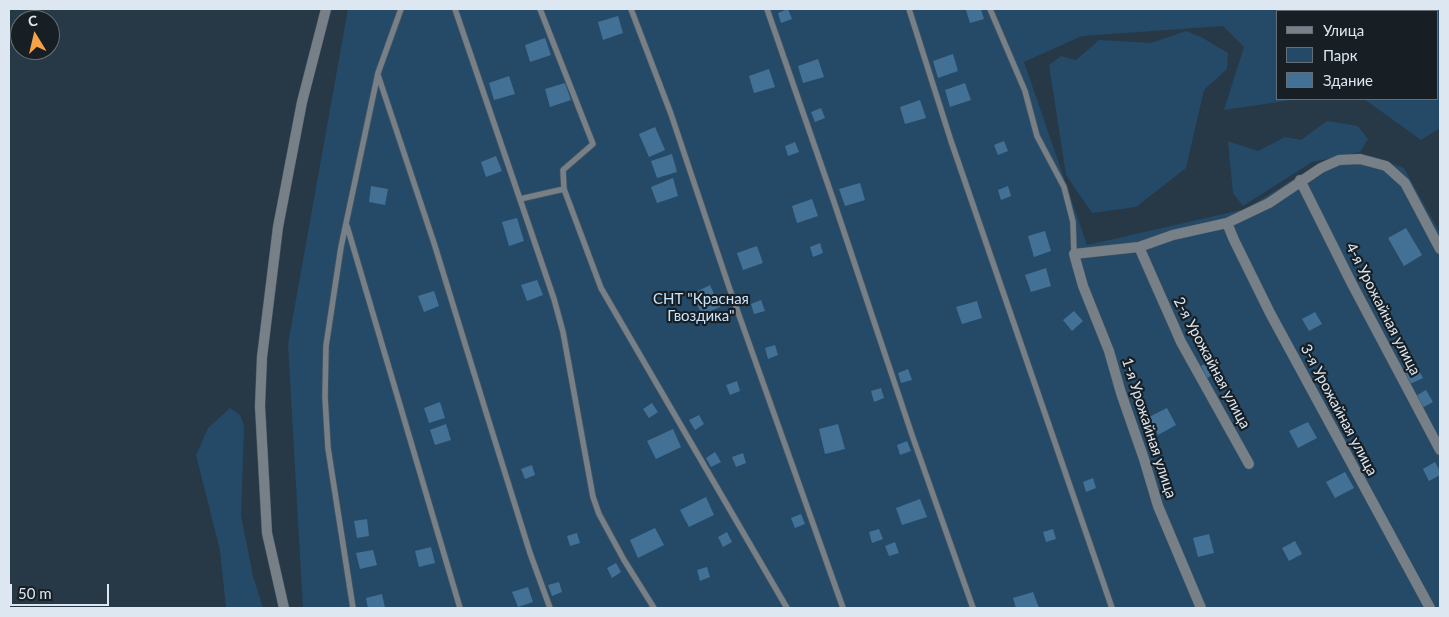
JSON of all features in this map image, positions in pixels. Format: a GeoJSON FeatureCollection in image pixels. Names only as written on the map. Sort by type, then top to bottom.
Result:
{"type":"FeatureCollection","features":[{"type":"Feature","properties":{"kind":"street"},"geometry":{"type":"LineString","coordinates":[[284,608],[267,533],[260,406],[262,358],[278,227],[302,102],[326,9]]}},
{"type":"Feature","properties":{"kind":"street"},"geometry":{"type":"LineString","coordinates":[[1074,254],[1138,247],[1173,235],[1227,223],[1269,203],[1300,180],[1321,168],[1339,160],[1360,159],[1386,166],[1405,183],[1440,249]]}},
{"type":"Feature","properties":{"kind":"street","name":"4-я Урожайная улица"},"geometry":{"type":"LineString","coordinates":[[1300,180],[1352,284],[1440,450]]}},
{"type":"Feature","properties":{"kind":"street","name":"3-я Урожайная улица"},"geometry":{"type":"LineString","coordinates":[[1227,223],[1270,313],[1430,608]]}},
{"type":"Feature","properties":{"kind":"street","name":"2-я Урожайная улица"},"geometry":{"type":"LineString","coordinates":[[1138,247],[1181,342],[1249,464]]}},
{"type":"Feature","properties":{"kind":"street","name":"1-я Урожайная улица"},"geometry":{"type":"LineString","coordinates":[[1074,254],[1083,286],[1109,351],[1121,394],[1158,506],[1201,608]]}},
{"type":"Feature","properties":{"kind":"lane"},"geometry":{"type":"LineString","coordinates":[[353,608],[328,448],[325,397],[326,346],[346,224],[378,73],[401,9]]}},
{"type":"Feature","properties":{"kind":"lane"},"geometry":{"type":"LineString","coordinates":[[455,9],[563,332],[593,497],[599,514],[624,560],[654,608]]}},
{"type":"Feature","properties":{"kind":"lane"},"geometry":{"type":"LineString","coordinates":[[540,9],[594,144],[563,170],[564,189],[601,288],[787,608]]}},
{"type":"Feature","properties":{"kind":"lane"},"geometry":{"type":"LineString","coordinates":[[631,9],[671,114],[843,608]]}},
{"type":"Feature","properties":{"kind":"lane"},"geometry":{"type":"LineString","coordinates":[[767,9],[973,608]]}},
{"type":"Feature","properties":{"kind":"lane"},"geometry":{"type":"LineString","coordinates":[[909,9],[951,141],[1112,608]]}},
{"type":"Feature","properties":{"kind":"lane"},"geometry":{"type":"LineString","coordinates":[[990,9],[1025,91],[1037,136],[1064,187],[1072,218],[1075,241],[1074,254]]}},
{"type":"Feature","properties":{"kind":"lane"},"geometry":{"type":"LineString","coordinates":[[378,73],[434,243],[530,553],[550,608]]}},
{"type":"Feature","properties":{"kind":"lane"},"geometry":{"type":"LineString","coordinates":[[520,200],[564,189]]}},
{"type":"Feature","properties":{"kind":"lane"},"geometry":{"type":"LineString","coordinates":[[346,224],[460,608]]}},
{"type":"Feature","properties":{"kind":"green space","name":"СНТ \"Красная Гвоздика\""},"geometry":{"type":"Polygon","coordinates":[[[348,9],[1440,9],[1440,128],[1421,140],[1365,100],[1439,100],[1439,10],[1276,10],[1276,100],[1292,100],[1224,110],[1244,47],[1223,26],[1082,36],[1024,62],[1087,245],[1246,209],[1319,163],[1340,158],[1372,156],[1404,168],[1440,233],[1440,608],[303,608],[288,344],[348,9]]]}},
{"type":"Feature","properties":{"kind":"green space"},"geometry":{"type":"Polygon","coordinates":[[[1186,31],[1201,37],[1228,53],[1227,69],[1204,90],[1186,168],[1136,207],[1092,213],[1066,175],[1049,65],[1061,56],[1076,60],[1099,40],[1151,43],[1186,31]]]}},
{"type":"Feature","properties":{"kind":"green space"},"geometry":{"type":"Polygon","coordinates":[[[1327,121],[1358,126],[1368,139],[1360,152],[1312,162],[1243,206],[1233,193],[1228,141],[1258,151],[1285,137],[1301,140],[1327,121]]]}},
{"type":"Feature","properties":{"kind":"green space"},"geometry":{"type":"Polygon","coordinates":[[[230,408],[240,415],[244,426],[241,516],[253,576],[263,608],[226,608],[220,550],[196,455],[208,428],[230,408]]]}},
{"type":"Feature","properties":{"kind":"building"},"geometry":{"type":"Polygon","coordinates":[[[788,9],[792,19],[781,23],[778,13],[788,9]]]}},
{"type":"Feature","properties":{"kind":"building"},"geometry":{"type":"Polygon","coordinates":[[[981,9],[984,19],[970,23],[966,10],[981,9]]]}},
{"type":"Feature","properties":{"kind":"building"},"geometry":{"type":"Polygon","coordinates":[[[618,16],[623,33],[603,40],[598,22],[618,16]]]}},
{"type":"Feature","properties":{"kind":"building"},"geometry":{"type":"Polygon","coordinates":[[[545,38],[551,55],[530,62],[525,45],[545,38]]]}},
{"type":"Feature","properties":{"kind":"building"},"geometry":{"type":"Polygon","coordinates":[[[953,54],[958,71],[938,78],[933,61],[953,54]]]}},
{"type":"Feature","properties":{"kind":"building"},"geometry":{"type":"Polygon","coordinates":[[[818,59],[824,77],[803,83],[798,66],[818,59]]]}},
{"type":"Feature","properties":{"kind":"building"},"geometry":{"type":"Polygon","coordinates":[[[769,69],[775,87],[754,93],[749,76],[769,69]]]}},
{"type":"Feature","properties":{"kind":"building"},"geometry":{"type":"Polygon","coordinates":[[[509,76],[515,94],[494,100],[489,83],[509,76]]]}},
{"type":"Feature","properties":{"kind":"building"},"geometry":{"type":"Polygon","coordinates":[[[565,83],[571,100],[550,107],[545,89],[565,83]]]}},
{"type":"Feature","properties":{"kind":"building"},"geometry":{"type":"Polygon","coordinates":[[[965,83],[971,100],[950,107],[945,90],[965,83]]]}},
{"type":"Feature","properties":{"kind":"building"},"geometry":{"type":"Polygon","coordinates":[[[920,100],[926,118],[905,124],[900,107],[920,100]]]}},
{"type":"Feature","properties":{"kind":"building"},"geometry":{"type":"Polygon","coordinates":[[[821,108],[825,118],[815,122],[811,112],[821,108]]]}},
{"type":"Feature","properties":{"kind":"building"},"geometry":{"type":"Polygon","coordinates":[[[655,127],[665,150],[649,157],[639,134],[655,127]]]}},
{"type":"Feature","properties":{"kind":"building"},"geometry":{"type":"Polygon","coordinates":[[[1004,141],[1008,151],[998,155],[994,145],[1004,141]]]}},
{"type":"Feature","properties":{"kind":"building"},"geometry":{"type":"Polygon","coordinates":[[[795,142],[799,152],[788,156],[785,146],[795,142]]]}},
{"type":"Feature","properties":{"kind":"building"},"geometry":{"type":"Polygon","coordinates":[[[672,154],[677,172],[657,178],[651,161],[672,154]]]}},
{"type":"Feature","properties":{"kind":"building"},"geometry":{"type":"Polygon","coordinates":[[[496,156],[502,171],[486,177],[481,162],[496,156]]]}},
{"type":"Feature","properties":{"kind":"building"},"geometry":{"type":"Polygon","coordinates":[[[673,178],[678,196],[657,203],[651,187],[673,178]]]}},
{"type":"Feature","properties":{"kind":"building"},"geometry":{"type":"Polygon","coordinates":[[[860,183],[865,200],[845,206],[839,189],[860,183]]]}},
{"type":"Feature","properties":{"kind":"building"},"geometry":{"type":"Polygon","coordinates":[[[371,186],[388,189],[385,205],[369,202],[371,186]]]}},
{"type":"Feature","properties":{"kind":"building"},"geometry":{"type":"Polygon","coordinates":[[[1008,186],[1011,196],[1001,200],[998,190],[1008,186]]]}},
{"type":"Feature","properties":{"kind":"building"},"geometry":{"type":"Polygon","coordinates":[[[812,199],[818,216],[797,223],[792,206],[812,199]]]}},
{"type":"Feature","properties":{"kind":"building"},"geometry":{"type":"Polygon","coordinates":[[[517,218],[524,241],[509,246],[502,222],[517,218]]]}},
{"type":"Feature","properties":{"kind":"building"},"geometry":{"type":"Polygon","coordinates":[[[1406,228],[1422,255],[1404,266],[1388,238],[1406,228]]]}},
{"type":"Feature","properties":{"kind":"building"},"geometry":{"type":"Polygon","coordinates":[[[1045,231],[1051,251],[1034,257],[1028,236],[1045,231]]]}},
{"type":"Feature","properties":{"kind":"building"},"geometry":{"type":"Polygon","coordinates":[[[820,243],[823,253],[813,257],[810,247],[820,243]]]}},
{"type":"Feature","properties":{"kind":"building"},"geometry":{"type":"Polygon","coordinates":[[[757,246],[763,263],[743,270],[737,253],[757,246]]]}},
{"type":"Feature","properties":{"kind":"building"},"geometry":{"type":"Polygon","coordinates":[[[1046,268],[1051,286],[1031,292],[1025,275],[1046,268]]]}},
{"type":"Feature","properties":{"kind":"building"},"geometry":{"type":"Polygon","coordinates":[[[537,280],[543,295],[527,301],[521,285],[537,280]]]}},
{"type":"Feature","properties":{"kind":"building"},"geometry":{"type":"Polygon","coordinates":[[[710,285],[720,307],[702,315],[692,294],[710,285]]]}},
{"type":"Feature","properties":{"kind":"building"},"geometry":{"type":"Polygon","coordinates":[[[434,291],[439,306],[424,312],[418,296],[434,291]]]}},
{"type":"Feature","properties":{"kind":"building"},"geometry":{"type":"Polygon","coordinates":[[[761,300],[765,311],[754,314],[751,304],[761,300]]]}},
{"type":"Feature","properties":{"kind":"building"},"geometry":{"type":"Polygon","coordinates":[[[977,301],[982,318],[962,324],[956,307],[977,301]]]}},
{"type":"Feature","properties":{"kind":"building"},"geometry":{"type":"Polygon","coordinates":[[[1074,311],[1083,321],[1072,331],[1063,320],[1074,311]]]}},
{"type":"Feature","properties":{"kind":"building"},"geometry":{"type":"Polygon","coordinates":[[[1315,312],[1322,324],[1309,331],[1302,319],[1315,312]]]}},
{"type":"Feature","properties":{"kind":"building"},"geometry":{"type":"Polygon","coordinates":[[[775,345],[778,355],[768,359],[765,348],[775,345]]]}},
{"type":"Feature","properties":{"kind":"building"},"geometry":{"type":"Polygon","coordinates":[[[1213,359],[1220,371],[1207,378],[1201,366],[1213,359]]]}},
{"type":"Feature","properties":{"kind":"building"},"geometry":{"type":"Polygon","coordinates":[[[1416,365],[1423,378],[1410,384],[1403,372],[1416,365]]]}},
{"type":"Feature","properties":{"kind":"building"},"geometry":{"type":"Polygon","coordinates":[[[908,369],[912,380],[901,383],[898,373],[908,369]]]}},
{"type":"Feature","properties":{"kind":"building"},"geometry":{"type":"Polygon","coordinates":[[[737,381],[740,391],[730,395],[726,385],[737,381]]]}},
{"type":"Feature","properties":{"kind":"building"},"geometry":{"type":"Polygon","coordinates":[[[881,388],[884,398],[874,402],[871,391],[881,388]]]}},
{"type":"Feature","properties":{"kind":"building"},"geometry":{"type":"Polygon","coordinates":[[[1426,390],[1433,402],[1420,409],[1414,397],[1426,390]]]}},
{"type":"Feature","properties":{"kind":"building"},"geometry":{"type":"Polygon","coordinates":[[[440,402],[445,418],[429,423],[424,408],[440,402]]]}},
{"type":"Feature","properties":{"kind":"building"},"geometry":{"type":"Polygon","coordinates":[[[652,403],[658,412],[649,418],[643,409],[652,403]]]}},
{"type":"Feature","properties":{"kind":"building"},"geometry":{"type":"Polygon","coordinates":[[[1167,408],[1176,425],[1158,435],[1149,417],[1167,408]]]}},
{"type":"Feature","properties":{"kind":"building"},"geometry":{"type":"Polygon","coordinates":[[[699,415],[704,424],[695,430],[689,420],[699,415]]]}},
{"type":"Feature","properties":{"kind":"building"},"geometry":{"type":"Polygon","coordinates":[[[1308,422],[1317,438],[1298,448],[1289,431],[1308,422]]]}},
{"type":"Feature","properties":{"kind":"building"},"geometry":{"type":"Polygon","coordinates":[[[446,424],[451,440],[435,445],[430,430],[446,424]]]}},
{"type":"Feature","properties":{"kind":"building"},"geometry":{"type":"Polygon","coordinates":[[[838,424],[845,449],[825,454],[819,429],[838,424]]]}},
{"type":"Feature","properties":{"kind":"building"},"geometry":{"type":"Polygon","coordinates":[[[673,429],[681,447],[656,459],[647,441],[673,429]]]}},
{"type":"Feature","properties":{"kind":"building"},"geometry":{"type":"Polygon","coordinates":[[[907,441],[911,451],[900,455],[897,445],[907,441]]]}},
{"type":"Feature","properties":{"kind":"building"},"geometry":{"type":"Polygon","coordinates":[[[715,452],[721,462],[711,467],[706,458],[715,452]]]}},
{"type":"Feature","properties":{"kind":"building"},"geometry":{"type":"Polygon","coordinates":[[[743,453],[746,463],[736,467],[732,457],[743,453]]]}},
{"type":"Feature","properties":{"kind":"building"},"geometry":{"type":"Polygon","coordinates":[[[1435,462],[1440,475],[1429,481],[1423,469],[1435,462]]]}},
{"type":"Feature","properties":{"kind":"building"},"geometry":{"type":"Polygon","coordinates":[[[532,465],[535,475],[525,479],[521,469],[532,465]]]}},
{"type":"Feature","properties":{"kind":"building"},"geometry":{"type":"Polygon","coordinates":[[[1345,472],[1354,488],[1335,498],[1326,482],[1345,472]]]}},
{"type":"Feature","properties":{"kind":"building"},"geometry":{"type":"Polygon","coordinates":[[[1093,478],[1096,488],[1086,492],[1083,482],[1093,478]]]}},
{"type":"Feature","properties":{"kind":"building"},"geometry":{"type":"Polygon","coordinates":[[[706,497],[714,515],[689,527],[680,510],[706,497]]]}},
{"type":"Feature","properties":{"kind":"building"},"geometry":{"type":"Polygon","coordinates":[[[920,499],[927,517],[902,525],[896,508],[920,499]]]}},
{"type":"Feature","properties":{"kind":"building"},"geometry":{"type":"Polygon","coordinates":[[[801,514],[805,524],[795,528],[791,518],[801,514]]]}},
{"type":"Feature","properties":{"kind":"building"},"geometry":{"type":"Polygon","coordinates":[[[367,519],[369,536],[357,538],[354,521],[367,519]]]}},
{"type":"Feature","properties":{"kind":"building"},"geometry":{"type":"Polygon","coordinates":[[[655,528],[664,545],[638,558],[630,540],[655,528]]]}},
{"type":"Feature","properties":{"kind":"building"},"geometry":{"type":"Polygon","coordinates":[[[879,529],[883,539],[872,543],[869,532],[879,529]]]}},
{"type":"Feature","properties":{"kind":"building"},"geometry":{"type":"Polygon","coordinates":[[[1053,529],[1056,539],[1046,542],[1043,532],[1053,529]]]}},
{"type":"Feature","properties":{"kind":"building"},"geometry":{"type":"Polygon","coordinates":[[[727,532],[732,542],[723,547],[718,537],[727,532]]]}},
{"type":"Feature","properties":{"kind":"building"},"geometry":{"type":"Polygon","coordinates":[[[577,533],[580,543],[570,546],[567,536],[577,533]]]}},
{"type":"Feature","properties":{"kind":"building"},"geometry":{"type":"Polygon","coordinates":[[[1209,534],[1214,553],[1198,557],[1193,538],[1209,534]]]}},
{"type":"Feature","properties":{"kind":"building"},"geometry":{"type":"Polygon","coordinates":[[[1295,541],[1302,554],[1289,561],[1282,548],[1295,541]]]}},
{"type":"Feature","properties":{"kind":"building"},"geometry":{"type":"Polygon","coordinates":[[[895,542],[899,553],[889,556],[885,546],[895,542]]]}},
{"type":"Feature","properties":{"kind":"building"},"geometry":{"type":"Polygon","coordinates":[[[431,547],[435,563],[419,567],[415,551],[431,547]]]}},
{"type":"Feature","properties":{"kind":"building"},"geometry":{"type":"Polygon","coordinates":[[[373,550],[377,565],[360,569],[356,553],[373,550]]]}},
{"type":"Feature","properties":{"kind":"building"},"geometry":{"type":"Polygon","coordinates":[[[616,563],[621,572],[612,578],[607,568],[616,563]]]}},
{"type":"Feature","properties":{"kind":"building"},"geometry":{"type":"Polygon","coordinates":[[[707,567],[710,577],[700,581],[697,570],[707,567]]]}},
{"type":"Feature","properties":{"kind":"building"},"geometry":{"type":"Polygon","coordinates":[[[559,582],[562,592],[552,596],[548,585],[559,582]]]}},
{"type":"Feature","properties":{"kind":"building"},"geometry":{"type":"Polygon","coordinates":[[[528,587],[533,602],[518,607],[512,592],[528,587]]]}},
{"type":"Feature","properties":{"kind":"building"},"geometry":{"type":"Polygon","coordinates":[[[1033,592],[1039,608],[1016,608],[1013,598],[1033,592]]]}},
{"type":"Feature","properties":{"kind":"building"},"geometry":{"type":"Polygon","coordinates":[[[382,594],[385,608],[368,608],[366,598],[382,594]]]}}]}
